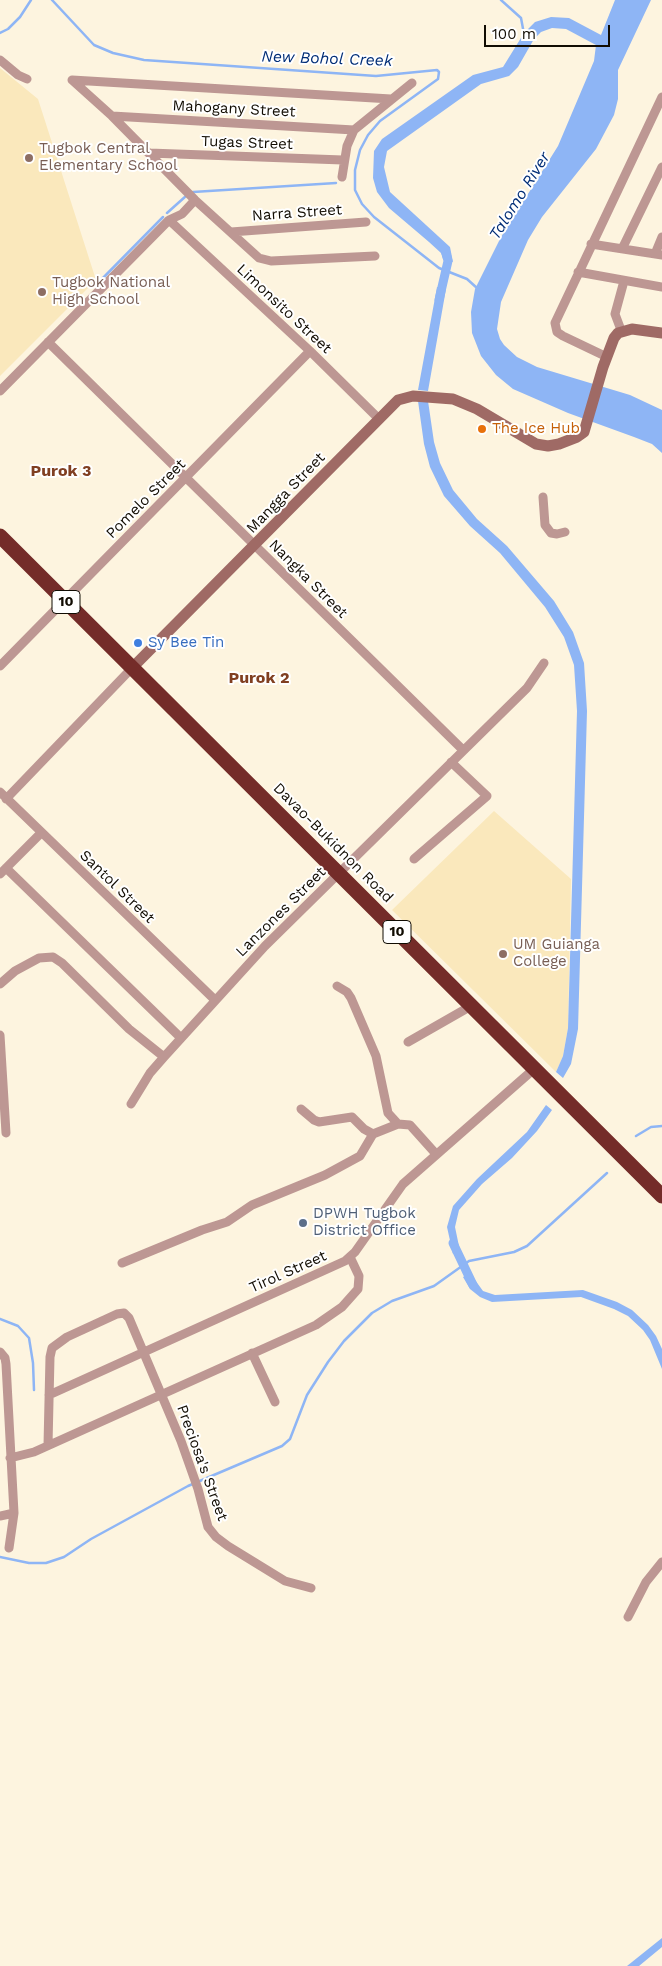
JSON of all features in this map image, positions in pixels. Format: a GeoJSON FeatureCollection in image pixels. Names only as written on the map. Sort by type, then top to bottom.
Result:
{"type":"FeatureCollection","features":[{"type":"Feature","properties":{"kind":"highway","name":"Davao-Bukidnon Road"},"geometry":{"type":"LineString","coordinates":[[0,536],[662,1196]]}},
{"type":"Feature","properties":{"kind":"street"},"geometry":{"type":"LineString","coordinates":[[0,60],[18,75],[27,79]]}},
{"type":"Feature","properties":{"kind":"street"},"geometry":{"type":"LineString","coordinates":[[375,256],[271,261],[259,258],[195,200],[112,116],[72,80],[391,99]]}},
{"type":"Feature","properties":{"kind":"street"},"geometry":{"type":"LineString","coordinates":[[342,177],[343,160],[354,130],[412,83]]}},
{"type":"Feature","properties":{"kind":"street"},"geometry":{"type":"LineString","coordinates":[[605,362],[555,329],[556,319],[662,99]]}},
{"type":"Feature","properties":{"kind":"street","name":"Mahogany Street"},"geometry":{"type":"LineString","coordinates":[[112,116],[354,130]]}},
{"type":"Feature","properties":{"kind":"street","name":"Tugas Street"},"geometry":{"type":"LineString","coordinates":[[149,153],[343,160]]}},
{"type":"Feature","properties":{"kind":"street"},"geometry":{"type":"LineString","coordinates":[[622,249],[662,167]]}},
{"type":"Feature","properties":{"kind":"street"},"geometry":{"type":"LineString","coordinates":[[0,391],[169,220],[186,211],[195,200]]}},
{"type":"Feature","properties":{"kind":"street","name":"Limonsito Street"},"geometry":{"type":"LineString","coordinates":[[169,220],[310,351],[379,419]]}},
{"type":"Feature","properties":{"kind":"street","name":"Narra Street"},"geometry":{"type":"LineString","coordinates":[[231,232],[366,222]]}},
{"type":"Feature","properties":{"kind":"street"},"geometry":{"type":"LineString","coordinates":[[591,244],[658,255],[662,237]]}},
{"type":"Feature","properties":{"kind":"street"},"geometry":{"type":"LineString","coordinates":[[578,272],[662,287]]}},
{"type":"Feature","properties":{"kind":"street"},"geometry":{"type":"LineString","coordinates":[[624,281],[615,314],[621,330],[640,329],[662,332]]}},
{"type":"Feature","properties":{"kind":"street","name":"Mangga Street"},"geometry":{"type":"LineString","coordinates":[[3,795],[255,546],[379,419],[403,398],[432,396],[448,398],[468,405],[524,439],[541,445],[572,440],[581,435],[585,428],[605,362],[614,338],[621,330]]}},
{"type":"Feature","properties":{"kind":"street","name":"Nangka Street"},"geometry":{"type":"LineString","coordinates":[[48,342],[463,750]]}},
{"type":"Feature","properties":{"kind":"street","name":"Pomelo Street"},"geometry":{"type":"LineString","coordinates":[[0,666],[310,351]]}},
{"type":"Feature","properties":{"kind":"street"},"geometry":{"type":"LineString","coordinates":[[543,496],[545,525],[551,533],[565,532]]}},
{"type":"Feature","properties":{"kind":"street","name":"Lanzones Street"},"geometry":{"type":"LineString","coordinates":[[131,1104],[150,1074],[164,1057],[265,946],[527,688],[544,663]]}},
{"type":"Feature","properties":{"kind":"street"},"geometry":{"type":"LineString","coordinates":[[414,859],[486,796],[451,762]]}},
{"type":"Feature","properties":{"kind":"street","name":"Santol Street"},"geometry":{"type":"LineString","coordinates":[[3,795],[216,1000]]}},
{"type":"Feature","properties":{"kind":"street"},"geometry":{"type":"LineString","coordinates":[[41,833],[3,871],[181,1038]]}},
{"type":"Feature","properties":{"kind":"street"},"geometry":{"type":"LineString","coordinates":[[0,984],[15,971],[39,958],[57,959],[129,1029],[164,1057]]}},
{"type":"Feature","properties":{"kind":"street"},"geometry":{"type":"LineString","coordinates":[[337,986],[347,992],[351,998],[376,1056],[388,1113],[398,1124]]}},
{"type":"Feature","properties":{"kind":"street"},"geometry":{"type":"LineString","coordinates":[[408,1042],[471,1006]]}},
{"type":"Feature","properties":{"kind":"street"},"geometry":{"type":"LineString","coordinates":[[0,1036],[6,1133]]}},
{"type":"Feature","properties":{"kind":"street","name":"Tirol Street"},"geometry":{"type":"LineString","coordinates":[[49,1395],[350,1257],[400,1188],[436,1154],[534,1069]]}},
{"type":"Feature","properties":{"kind":"street"},"geometry":{"type":"LineString","coordinates":[[301,1109],[319,1122],[352,1116],[372,1134]]}},
{"type":"Feature","properties":{"kind":"street"},"geometry":{"type":"LineString","coordinates":[[122,1263],[202,1230],[228,1222],[252,1206],[325,1175],[360,1156],[372,1134],[398,1124],[415,1128],[436,1154]]}},
{"type":"Feature","properties":{"kind":"street"},"geometry":{"type":"LineString","coordinates":[[10,1458],[24,1455],[48,1445],[316,1325],[342,1307],[354,1295],[360,1282],[357,1269],[350,1257]]}},
{"type":"Feature","properties":{"kind":"street","name":"Preciosa's Street"},"geometry":{"type":"LineString","coordinates":[[49,1395],[52,1348],[59,1340],[117,1314],[124,1314],[129,1318],[162,1393],[194,1476],[208,1527],[216,1537],[285,1581],[311,1588]]}},
{"type":"Feature","properties":{"kind":"street"},"geometry":{"type":"LineString","coordinates":[[0,1352],[5,1358],[6,1364],[3,1403],[4,1432],[10,1458],[14,1513],[9,1548]]}},
{"type":"Feature","properties":{"kind":"street"},"geometry":{"type":"LineString","coordinates":[[252,1354],[275,1402]]}},
{"type":"Feature","properties":{"kind":"street"},"geometry":{"type":"LineString","coordinates":[[48,1445],[49,1395]]}},
{"type":"Feature","properties":{"kind":"street"},"geometry":{"type":"LineString","coordinates":[[0,1472],[11,1472]]}},
{"type":"Feature","properties":{"kind":"street"},"geometry":{"type":"LineString","coordinates":[[0,1516],[14,1513]]}},
{"type":"Feature","properties":{"kind":"street"},"geometry":{"type":"LineString","coordinates":[[628,1617],[646,1582],[662,1562]]}},
{"type":"Feature","properties":{"kind":"shaded area"},"geometry":{"type":"Polygon","coordinates":[[[0,68],[38,99],[96,280],[0,376],[0,68]]]}},
{"type":"Feature","properties":{"kind":"shaded area","name":"UM Guianga College"},"geometry":{"type":"Polygon","coordinates":[[[494,811],[571,879],[568,1028],[563,1056],[556,1072],[392,910],[494,811]]]}},
{"type":"Feature","properties":{"kind":"water"},"geometry":{"type":"Polygon","coordinates":[[[615,0],[651,0],[618,70],[618,99],[614,115],[596,149],[542,217],[528,240],[501,302],[497,329],[504,345],[517,357],[537,367],[630,395],[662,410],[662,453],[652,444],[568,413],[513,389],[496,375],[481,356],[472,333],[471,312],[475,289],[501,237],[558,146],[594,61],[596,45],[566,29],[552,28],[541,32],[534,39],[518,67],[509,76],[481,84],[387,151],[384,167],[390,192],[450,247],[453,262],[443,259],[441,253],[389,208],[377,192],[373,178],[374,151],[382,139],[473,75],[503,67],[524,33],[535,22],[551,17],[569,18],[601,35],[615,0]]]}},
{"type":"Feature","properties":{"kind":"water"},"geometry":{"type":"Polygon","coordinates":[[[437,287],[446,289],[428,391],[418,390],[437,287]]]}},
{"type":"Feature","properties":{"kind":"water"},"geometry":{"type":"Polygon","coordinates":[[[418,401],[428,401],[434,442],[440,463],[453,490],[477,519],[507,546],[554,601],[573,632],[584,663],[587,711],[578,1029],[571,1064],[563,1078],[556,1072],[563,1056],[568,1028],[577,711],[574,665],[564,637],[545,607],[500,553],[470,526],[444,496],[430,467],[424,444],[418,401]]]}},
{"type":"Feature","properties":{"kind":"water"},"geometry":{"type":"Polygon","coordinates":[[[546,1105],[552,1110],[537,1131],[512,1158],[482,1184],[459,1210],[455,1227],[460,1251],[453,1254],[447,1227],[453,1206],[477,1179],[527,1132],[546,1105]]]}},
{"type":"Feature","properties":{"kind":"water"},"geometry":{"type":"Polygon","coordinates":[[[470,1273],[483,1291],[495,1295],[583,1290],[617,1302],[632,1310],[648,1325],[656,1336],[662,1349],[662,1369],[650,1340],[643,1330],[628,1316],[614,1309],[581,1297],[492,1302],[480,1297],[470,1289],[463,1277],[470,1273]]]}},
{"type":"Feature","properties":{"kind":"water"},"geometry":{"type":"Polygon","coordinates":[[[662,1938],[662,1947],[639,1966],[627,1966],[662,1938]]]}},
{"type":"Feature","properties":{"kind":"waterway","name":"New Bohol Creek"},"geometry":{"type":"LineString","coordinates":[[0,33],[8,29],[20,17],[31,0]]}},
{"type":"Feature","properties":{"kind":"waterway","name":"New Bohol Creek"},"geometry":{"type":"LineString","coordinates":[[52,0],[94,45],[113,53],[144,60],[376,76],[437,70],[439,72],[438,79],[380,121],[368,135],[360,150],[355,170],[355,190],[362,204],[374,217],[439,268],[467,279],[477,288]]}},
{"type":"Feature","properties":{"kind":"waterway"},"geometry":{"type":"LineString","coordinates":[[501,0],[521,18],[524,34]]}},
{"type":"Feature","properties":{"kind":"waterway"},"geometry":{"type":"LineString","coordinates":[[193,192],[336,183]]}},
{"type":"Feature","properties":{"kind":"waterway"},"geometry":{"type":"LineString","coordinates":[[167,213],[186,196]]}},
{"type":"Feature","properties":{"kind":"waterway"},"geometry":{"type":"LineString","coordinates":[[99,282],[163,217]]}},
{"type":"Feature","properties":{"kind":"waterway"},"geometry":{"type":"LineString","coordinates":[[439,300],[448,261],[445,249]]}},
{"type":"Feature","properties":{"kind":"waterway"},"geometry":{"type":"LineString","coordinates":[[636,1136],[651,1127],[662,1126]]}},
{"type":"Feature","properties":{"kind":"waterway"},"geometry":{"type":"LineString","coordinates":[[0,1557],[29,1563],[46,1563],[64,1557],[91,1539],[188,1486],[282,1446],[290,1439],[307,1395],[328,1362],[344,1341],[372,1313],[392,1301],[434,1286],[469,1261],[514,1252],[527,1246],[607,1173]]}},
{"type":"Feature","properties":{"kind":"waterway"},"geometry":{"type":"LineString","coordinates":[[453,1243],[473,1285]]}},
{"type":"Feature","properties":{"kind":"waterway"},"geometry":{"type":"LineString","coordinates":[[0,1319],[18,1326],[29,1338],[33,1363],[34,1390]]}},
{"type":"Feature","properties":{"kind":"place","name":"Tugbok Central Elementary School"},"geometry":{"type":"Point","coordinates":[29,158]}},
{"type":"Feature","properties":{"kind":"place","name":"Tugbok National High School"},"geometry":{"type":"Point","coordinates":[42,292]}},
{"type":"Feature","properties":{"kind":"place","name":"The Ice Hub"},"geometry":{"type":"Point","coordinates":[482,429]}},
{"type":"Feature","properties":{"kind":"place","name":"Sy Bee Tin"},"geometry":{"type":"Point","coordinates":[138,643]}},
{"type":"Feature","properties":{"kind":"place","name":"UM Guianga College"},"geometry":{"type":"Point","coordinates":[503,954]}},
{"type":"Feature","properties":{"kind":"place","name":"DPWH Tugbok District Office"},"geometry":{"type":"Point","coordinates":[303,1223]}},
{"type":"Feature","properties":{"kind":"district","name":"Purok 3"},"geometry":{"type":"Point","coordinates":[61,471]}},
{"type":"Feature","properties":{"kind":"district","name":"Purok 2"},"geometry":{"type":"Point","coordinates":[259,678]}},
{"type":"Feature","properties":{"kind":"water label","name":"Talomo River"},"geometry":{"type":"Point","coordinates":[520,196]}}]}
